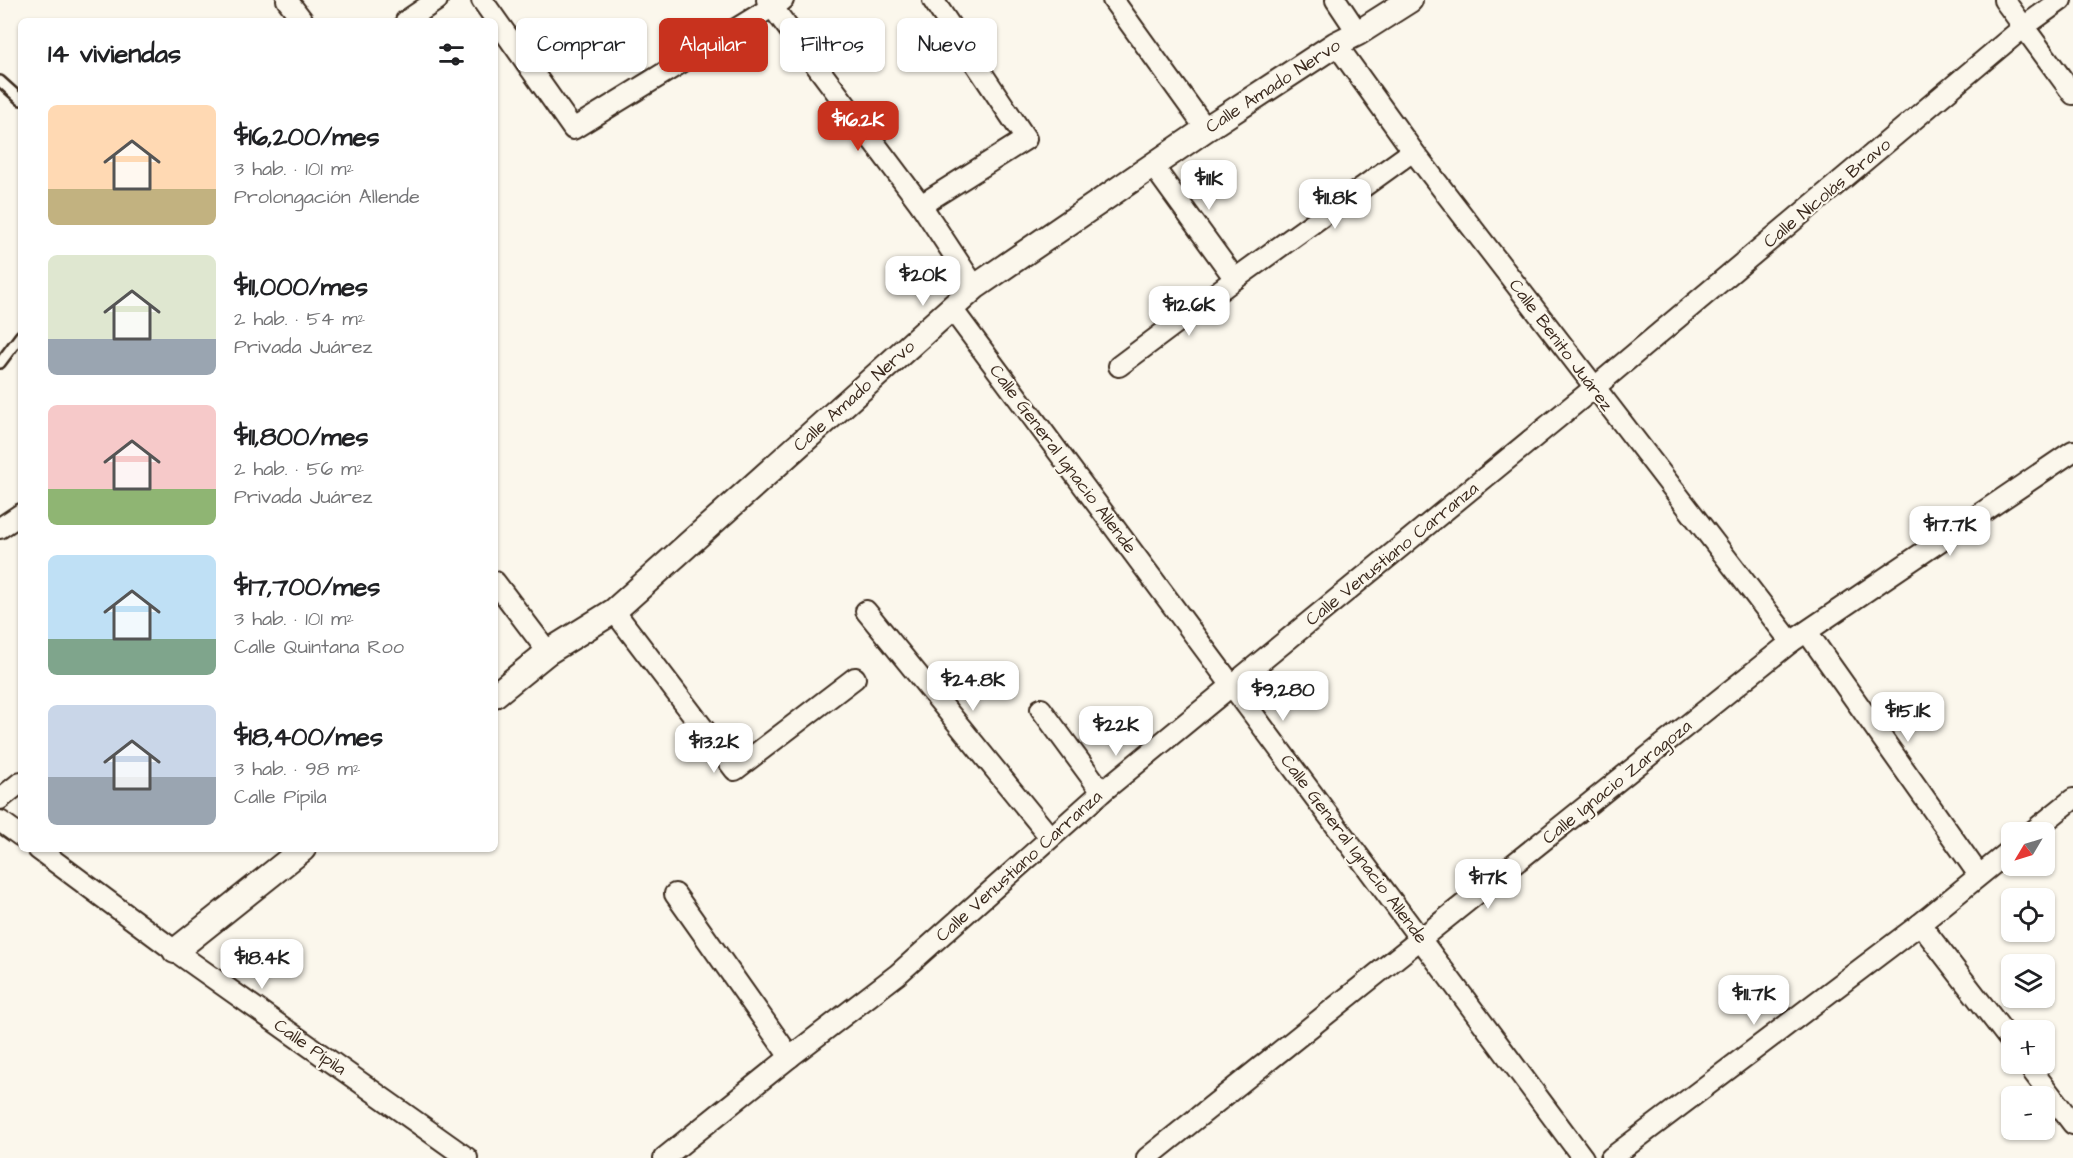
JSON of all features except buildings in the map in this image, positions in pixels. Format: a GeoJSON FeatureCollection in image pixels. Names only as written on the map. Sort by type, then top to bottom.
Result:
{"type":"FeatureCollection","features":[{"type":"Feature","properties":{"kind":"street"},"geometry":{"type":"LineString","coordinates":[[287,0],[301,18]]}},
{"type":"Feature","properties":{"kind":"street"},"geometry":{"type":"LineString","coordinates":[[410,18],[437,0]]}},
{"type":"Feature","properties":{"kind":"street"},"geometry":{"type":"LineString","coordinates":[[921,205],[1026,139],[933,0]]}},
{"type":"Feature","properties":{"kind":"street"},"geometry":{"type":"LineString","coordinates":[[1113,0],[1206,129]]}},
{"type":"Feature","properties":{"kind":"street"},"geometry":{"type":"LineString","coordinates":[[1336,0],[1358,33]]}},
{"type":"Feature","properties":{"kind":"street","name":"Calle Amado Nervo"},"geometry":{"type":"LineString","coordinates":[[498,693],[548,652],[614,611],[975,287],[1206,129],[1336,44],[1410,0]]}},
{"type":"Feature","properties":{"kind":"street"},"geometry":{"type":"LineString","coordinates":[[2004,0],[2073,94]]}},
{"type":"Feature","properties":{"kind":"street","name":"Calle Nicolás Bravo"},"geometry":{"type":"LineString","coordinates":[[1594,388],[2025,26],[2061,0]]}},
{"type":"Feature","properties":{"kind":"street"},"geometry":{"type":"LineString","coordinates":[[488,2],[573,129],[774,2],[921,205],[975,287]]}},
{"type":"Feature","properties":{"kind":"street","name":"Calle Benito Juárez"},"geometry":{"type":"LineString","coordinates":[[1336,44],[1413,151],[1594,388],[1799,637],[1979,876]]}},
{"type":"Feature","properties":{"kind":"street"},"geometry":{"type":"LineString","coordinates":[[1119,366],[1413,151]]}},
{"type":"Feature","properties":{"kind":"street"},"geometry":{"type":"LineString","coordinates":[[1153,166],[1235,279]]}},
{"type":"Feature","properties":{"kind":"street","name":"Calle General Ignacio Allende"},"geometry":{"type":"LineString","coordinates":[[952,309],[1583,1158]]}},
{"type":"Feature","properties":{"kind":"street","name":"Calle Venustiano Carranza"},"geometry":{"type":"LineString","coordinates":[[664,1158],[898,974],[1102,792],[1594,388]]}},
{"type":"Feature","properties":{"kind":"street","name":"Calle Ignacio Zaragoza"},"geometry":{"type":"LineString","coordinates":[[1146,1158],[1799,637],[2073,451]]}},
{"type":"Feature","properties":{"kind":"street"},"geometry":{"type":"LineString","coordinates":[[0,528],[18,516]]}},
{"type":"Feature","properties":{"kind":"street"},"geometry":{"type":"LineString","coordinates":[[498,586],[548,652]]}},
{"type":"Feature","properties":{"kind":"street"},"geometry":{"type":"LineString","coordinates":[[866,610],[1050,837]]}},
{"type":"Feature","properties":{"kind":"street"},"geometry":{"type":"LineString","coordinates":[[614,611],[735,770],[855,678]]}},
{"type":"Feature","properties":{"kind":"street"},"geometry":{"type":"LineString","coordinates":[[1041,709],[1102,792]]}},
{"type":"Feature","properties":{"kind":"street"},"geometry":{"type":"LineString","coordinates":[[0,799],[18,784]]}},
{"type":"Feature","properties":{"kind":"street"},"geometry":{"type":"LineString","coordinates":[[2044,822],[2073,799]]}},
{"type":"Feature","properties":{"kind":"street"},"geometry":{"type":"LineString","coordinates":[[0,821],[18,834]]}},
{"type":"Feature","properties":{"kind":"street","name":"Calle Pípila"},"geometry":{"type":"LineString","coordinates":[[42,852],[175,951],[467,1158]]}},
{"type":"Feature","properties":{"kind":"street"},"geometry":{"type":"LineString","coordinates":[[175,951],[299,852]]}},
{"type":"Feature","properties":{"kind":"street"},"geometry":{"type":"LineString","coordinates":[[1611,1158],[1920,924],[2001,858]]}},
{"type":"Feature","properties":{"kind":"street"},"geometry":{"type":"LineString","coordinates":[[675,894],[790,1057]]}},
{"type":"Feature","properties":{"kind":"street"},"geometry":{"type":"LineString","coordinates":[[1920,924],[2001,1029]]}},
{"type":"Feature","properties":{"kind":"street"},"geometry":{"type":"LineString","coordinates":[[2035,1074],[2073,1124]]}},
{"type":"Feature","properties":{"kind":"lane"},"geometry":{"type":"LineString","coordinates":[[0,81],[18,97]]}},
{"type":"Feature","properties":{"kind":"lane"},"geometry":{"type":"LineString","coordinates":[[0,363],[18,339]]}}]}
